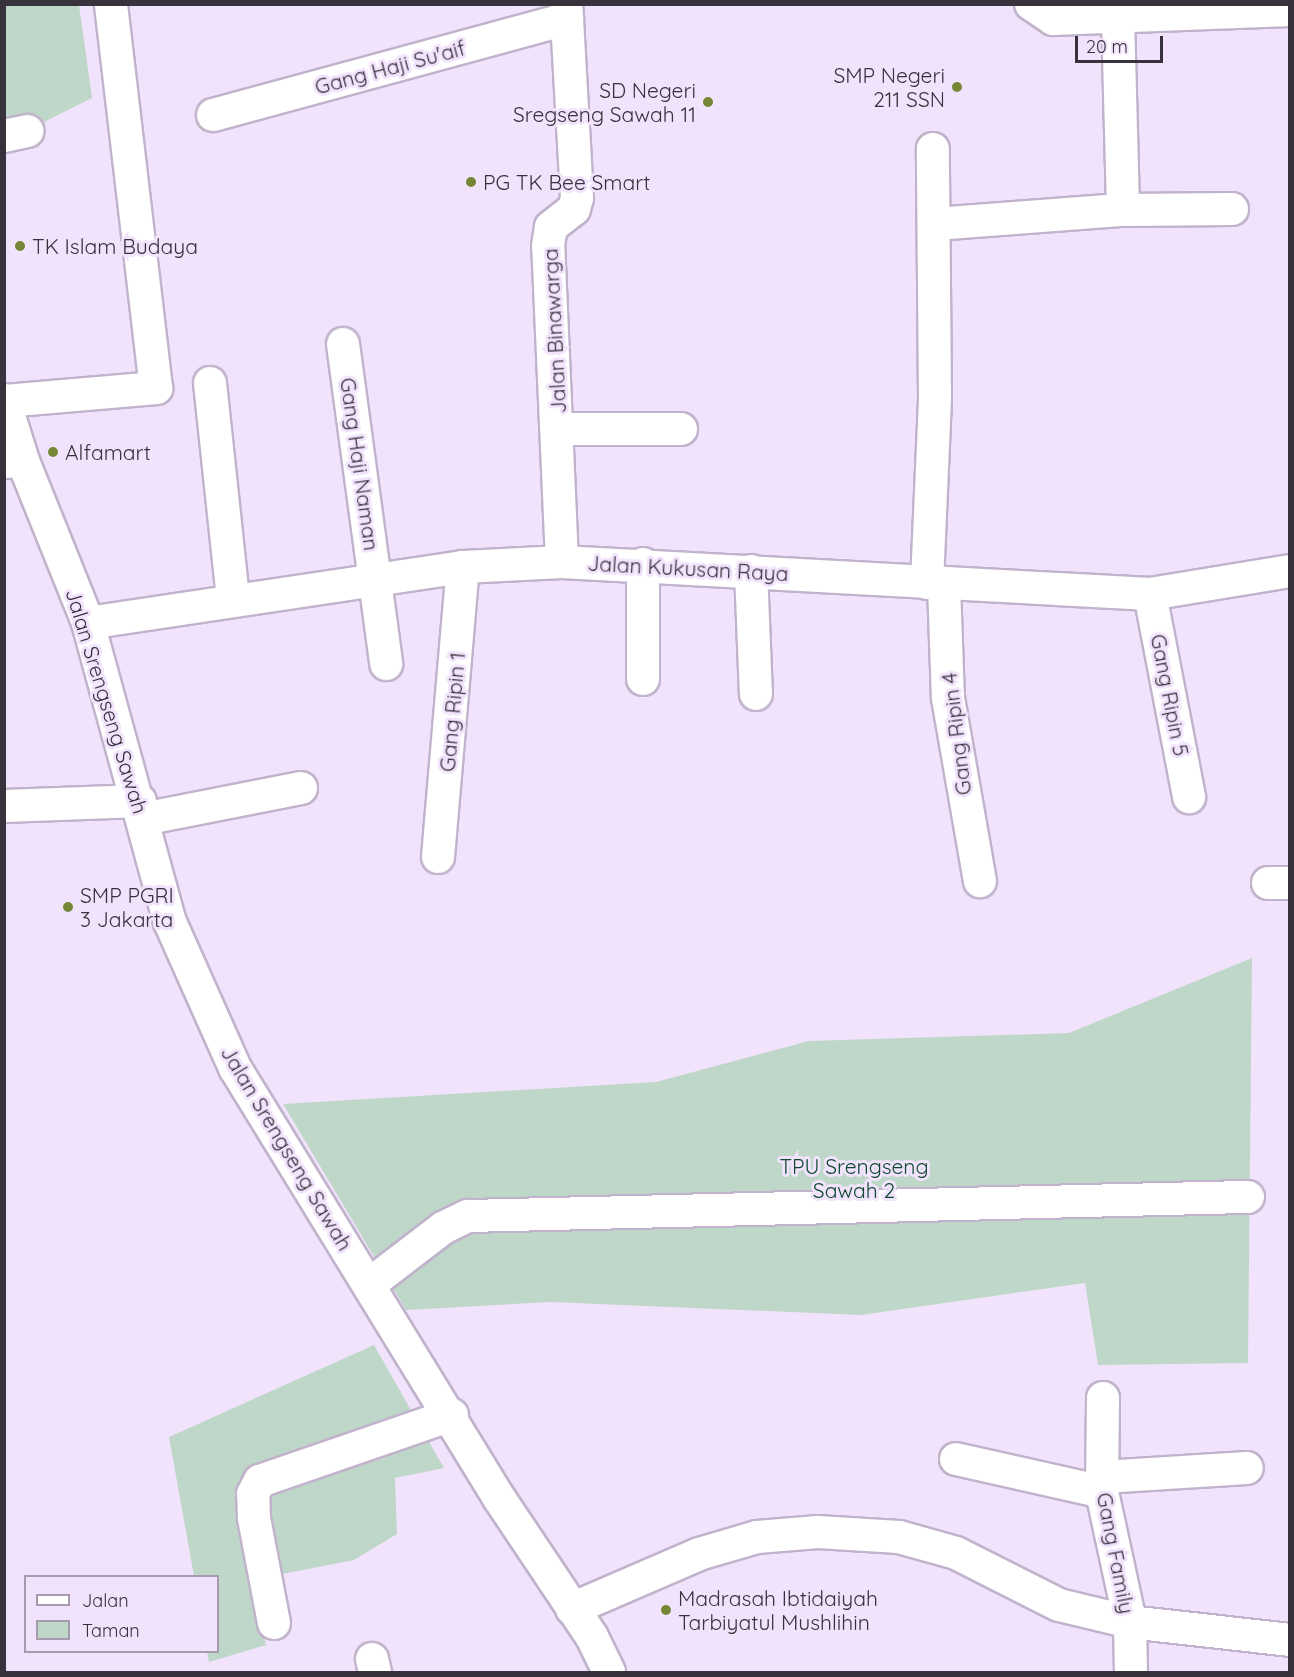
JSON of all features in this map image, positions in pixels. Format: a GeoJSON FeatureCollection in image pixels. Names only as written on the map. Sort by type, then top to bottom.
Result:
{"type":"FeatureCollection","features":[{"type":"Feature","properties":{"kind":"street"},"geometry":{"type":"LineString","coordinates":[[5,400],[156,388],[111,4]]}},
{"type":"Feature","properties":{"kind":"street"},"geometry":{"type":"LineString","coordinates":[[1042,12],[1118,17],[1290,10]]}},
{"type":"Feature","properties":{"kind":"street","name":"Gang Haji Su'aif"},"geometry":{"type":"LineString","coordinates":[[213,115],[567,12]]}},
{"type":"Feature","properties":{"kind":"street","name":"Jalan Binawarga"},"geometry":{"type":"LineString","coordinates":[[562,562],[559,429],[548,246],[551,227],[574,209],[577,198],[567,12]]}},
{"type":"Feature","properties":{"kind":"street"},"geometry":{"type":"LineString","coordinates":[[1118,17],[1123,210]]}},
{"type":"Feature","properties":{"kind":"street","name":"Gang Ripin 4"},"geometry":{"type":"LineString","coordinates":[[933,149],[935,584],[948,698],[980,881]]}},
{"type":"Feature","properties":{"kind":"street"},"geometry":{"type":"LineString","coordinates":[[935,224],[1123,210],[1232,209]]}},
{"type":"Feature","properties":{"kind":"street","name":"Gang Haji Naman"},"geometry":{"type":"LineString","coordinates":[[343,344],[379,584],[386,663]]}},
{"type":"Feature","properties":{"kind":"street"},"geometry":{"type":"LineString","coordinates":[[210,383],[233,598]]}},
{"type":"Feature","properties":{"kind":"street","name":"Jalan Srengseng Sawah"},"geometry":{"type":"LineString","coordinates":[[5,400],[14,461],[88,623],[170,922],[235,1068],[452,1415],[609,1672]]}},
{"type":"Feature","properties":{"kind":"street"},"geometry":{"type":"LineString","coordinates":[[559,429],[681,429]]}},
{"type":"Feature","properties":{"kind":"street","name":"Jalan Kukusan Raya"},"geometry":{"type":"LineString","coordinates":[[88,623],[233,598],[379,584],[463,567],[562,562],[643,564],[935,584],[1150,594],[1290,571]]}},
{"type":"Feature","properties":{"kind":"street"},"geometry":{"type":"LineString","coordinates":[[643,564],[643,679]]}},
{"type":"Feature","properties":{"kind":"street","name":"Gang Ripin 1"},"geometry":{"type":"LineString","coordinates":[[438,857],[463,567]]}},
{"type":"Feature","properties":{"kind":"street"},"geometry":{"type":"LineString","coordinates":[[752,571],[756,694]]}},
{"type":"Feature","properties":{"kind":"street","name":"Gang Ripin 5"},"geometry":{"type":"LineString","coordinates":[[1150,594],[1189,797]]}},
{"type":"Feature","properties":{"kind":"street"},"geometry":{"type":"LineString","coordinates":[[4,806],[141,810],[301,788]]}},
{"type":"Feature","properties":{"kind":"street"},"geometry":{"type":"LineString","coordinates":[[370,1284],[443,1228],[468,1216],[1248,1197]]}},
{"type":"Feature","properties":{"kind":"street","name":"Gang Family"},"geometry":{"type":"LineString","coordinates":[[1103,1398],[1103,1484],[1130,1622],[1131,1672]]}},
{"type":"Feature","properties":{"kind":"street"},"geometry":{"type":"LineString","coordinates":[[274,1623],[254,1518],[253,1494],[260,1481],[452,1415]]}},
{"type":"Feature","properties":{"kind":"street"},"geometry":{"type":"LineString","coordinates":[[956,1459],[1103,1484],[1247,1468]]}},
{"type":"Feature","properties":{"kind":"street"},"geometry":{"type":"LineString","coordinates":[[572,1609],[699,1554],[757,1538],[818,1532],[899,1537],[956,1553],[1059,1605],[1130,1622],[1290,1640]]}},
{"type":"Feature","properties":{"kind":"green space"},"geometry":{"type":"Polygon","coordinates":[[[4,5],[79,5],[92,98],[44,122],[5,131],[4,5]]]}},
{"type":"Feature","properties":{"kind":"green space","name":"TPU Srengseng Sawah 2"},"geometry":{"type":"Polygon","coordinates":[[[1252,958],[1248,1363],[1098,1365],[1085,1283],[861,1315],[551,1302],[406,1310],[283,1104],[656,1082],[809,1041],[1069,1033],[1252,958]]]}},
{"type":"Feature","properties":{"kind":"green space"},"geometry":{"type":"Polygon","coordinates":[[[374,1345],[444,1468],[395,1478],[397,1534],[354,1560],[252,1580],[266,1645],[209,1662],[207,1653],[219,1653],[219,1575],[194,1575],[169,1437],[374,1345]]]}},
{"type":"Feature","properties":{"kind":"place","name":"SMP Negeri 211 SSN"},"geometry":{"type":"Point","coordinates":[957,87]}},
{"type":"Feature","properties":{"kind":"place","name":"SD Negeri Sregseng Sawah 11"},"geometry":{"type":"Point","coordinates":[708,102]}},
{"type":"Feature","properties":{"kind":"place","name":"PG TK Bee Smart"},"geometry":{"type":"Point","coordinates":[471,182]}},
{"type":"Feature","properties":{"kind":"place","name":"TK Islam Budaya"},"geometry":{"type":"Point","coordinates":[20,246]}},
{"type":"Feature","properties":{"kind":"place","name":"Alfamart"},"geometry":{"type":"Point","coordinates":[53,452]}},
{"type":"Feature","properties":{"kind":"place","name":"SMP PGRI 3 Jakarta"},"geometry":{"type":"Point","coordinates":[68,907]}},
{"type":"Feature","properties":{"kind":"place","name":"Madrasah Ibtidaiyah Tarbiyatul Mushlihin"},"geometry":{"type":"Point","coordinates":[666,1610]}}]}
